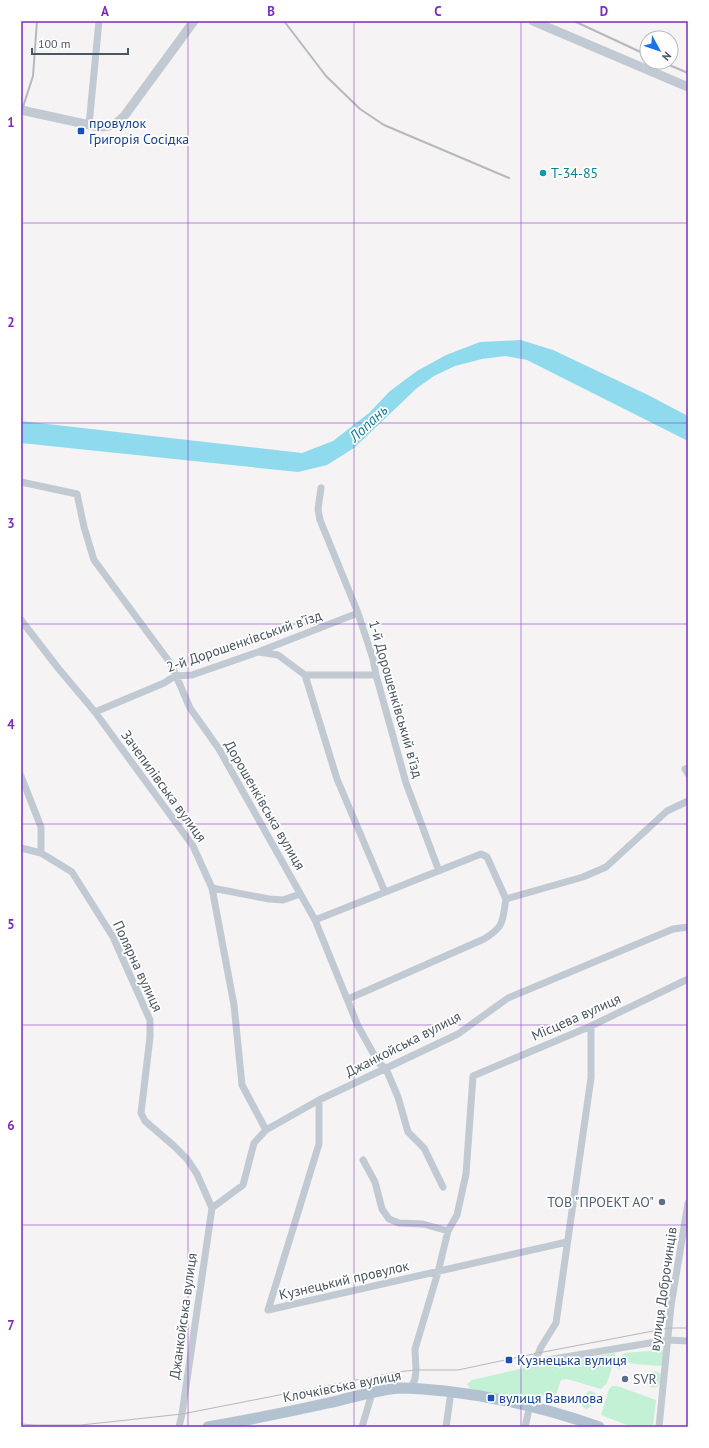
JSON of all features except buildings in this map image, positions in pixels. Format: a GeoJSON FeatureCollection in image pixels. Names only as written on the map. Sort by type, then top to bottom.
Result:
{"type":"FeatureCollection","features":[{"type":"Feature","properties":{"kind":"main road","name":"Клочківська вулиця"},"geometry":{"type":"LineString","coordinates":[[208,1427],[392,1389],[411,1388],[451,1392],[530,1405],[597,1427]]}},
{"type":"Feature","properties":{"kind":"street"},"geometry":{"type":"LineString","coordinates":[[89,125],[99,21]]}},
{"type":"Feature","properties":{"kind":"street"},"geometry":{"type":"LineString","coordinates":[[21,110],[99,127],[108,127],[117,124],[194,21]]}},
{"type":"Feature","properties":{"kind":"street"},"geometry":{"type":"LineString","coordinates":[[533,21],[688,87]]}},
{"type":"Feature","properties":{"kind":"street","name":"Дорошенківська вулиця"},"geometry":{"type":"LineString","coordinates":[[21,482],[76,494],[94,560],[170,664],[190,708],[219,749],[315,920],[348,998],[358,1026],[378,1062],[386,1069],[398,1097],[408,1132],[424,1148],[443,1187]]}},
{"type":"Feature","properties":{"kind":"street","name":"1-й Дорошенківський в’їзд"},"geometry":{"type":"LineString","coordinates":[[321,488],[318,509],[320,520],[358,613],[373,659],[376,675],[406,783],[439,871]]}},
{"type":"Feature","properties":{"kind":"street","name":"2-й Дорошенківський в’їзд"},"geometry":{"type":"LineString","coordinates":[[95,712],[164,683],[175,676],[192,674],[258,652],[358,613]]}},
{"type":"Feature","properties":{"kind":"street","name":"Зачепилівська вулиця"},"geometry":{"type":"LineString","coordinates":[[21,620],[58,668],[95,712],[193,846],[212,888],[234,1005],[242,1085],[266,1130]]}},
{"type":"Feature","properties":{"kind":"street"},"geometry":{"type":"LineString","coordinates":[[258,652],[278,655],[305,675],[337,779],[385,892]]}},
{"type":"Feature","properties":{"kind":"street"},"geometry":{"type":"LineString","coordinates":[[305,675],[376,675]]}},
{"type":"Feature","properties":{"kind":"street"},"geometry":{"type":"LineString","coordinates":[[21,776],[41,827],[41,853],[21,848]]}},
{"type":"Feature","properties":{"kind":"street"},"geometry":{"type":"LineString","coordinates":[[506,899],[583,877],[606,867],[668,811],[688,802]]}},
{"type":"Feature","properties":{"kind":"street","name":"Полярна вулиця"},"geometry":{"type":"LineString","coordinates":[[41,853],[72,872],[113,937],[150,1020],[150,1037],[141,1113],[145,1121],[187,1159],[212,1208]]}},
{"type":"Feature","properties":{"kind":"street"},"geometry":{"type":"LineString","coordinates":[[315,920],[481,854],[487,857],[506,899],[501,926],[484,939],[348,998]]}},
{"type":"Feature","properties":{"kind":"street"},"geometry":{"type":"LineString","coordinates":[[212,888],[283,900],[300,894]]}},
{"type":"Feature","properties":{"kind":"street","name":"Джанкойська вулиця"},"geometry":{"type":"LineString","coordinates":[[179,1427],[212,1208],[243,1185],[254,1143],[266,1130],[319,1100],[458,1034],[508,998],[673,929],[688,927]]}},
{"type":"Feature","properties":{"kind":"street","name":"Місцева вулиця"},"geometry":{"type":"LineString","coordinates":[[448,1231],[457,1215],[466,1174],[473,1076],[591,1026],[688,980]]}},
{"type":"Feature","properties":{"kind":"street"},"geometry":{"type":"LineString","coordinates":[[591,1026],[591,1078],[556,1324],[541,1347],[536,1362],[668,1340],[688,1341]]}},
{"type":"Feature","properties":{"kind":"street","name":"Кузнецький провулок"},"geometry":{"type":"LineString","coordinates":[[319,1100],[319,1144],[268,1310],[567,1242]]}},
{"type":"Feature","properties":{"kind":"street"},"geometry":{"type":"LineString","coordinates":[[363,1160],[375,1182],[382,1209],[389,1219],[399,1223],[423,1224],[448,1231],[438,1272],[415,1349],[416,1370],[415,1379],[411,1388]]}},
{"type":"Feature","properties":{"kind":"street","name":"вулиця Доброчинців"},"geometry":{"type":"LineString","coordinates":[[659,1427],[671,1306],[688,1203]]}},
{"type":"Feature","properties":{"kind":"street"},"geometry":{"type":"LineString","coordinates":[[446,1427],[451,1392]]}},
{"type":"Feature","properties":{"kind":"street"},"geometry":{"type":"LineString","coordinates":[[362,1427],[372,1393]]}},
{"type":"Feature","properties":{"kind":"street"},"geometry":{"type":"LineString","coordinates":[[525,1427],[530,1405]]}},
{"type":"Feature","properties":{"kind":"green space"},"geometry":{"type":"Polygon","coordinates":[[[662,1350],[664,1352],[662,1365],[660,1366],[635,1364],[623,1361],[620,1370],[617,1368],[619,1359],[624,1353],[662,1350]]]}},
{"type":"Feature","properties":{"kind":"green space"},"geometry":{"type":"Polygon","coordinates":[[[614,1353],[616,1355],[607,1383],[601,1389],[567,1379],[561,1380],[556,1395],[544,1395],[539,1402],[470,1389],[467,1384],[472,1380],[533,1366],[541,1366],[614,1353]]]}},
{"type":"Feature","properties":{"kind":"green space"},"geometry":{"type":"Polygon","coordinates":[[[655,1371],[661,1374],[661,1382],[657,1387],[650,1387],[644,1379],[635,1376],[635,1374],[644,1376],[655,1371]]]}},
{"type":"Feature","properties":{"kind":"green space"},"geometry":{"type":"Polygon","coordinates":[[[612,1386],[617,1386],[656,1400],[653,1427],[632,1427],[601,1415],[609,1389],[612,1386]]]}},
{"type":"Feature","properties":{"kind":"green space"},"geometry":{"type":"Polygon","coordinates":[[[589,1391],[594,1392],[597,1396],[595,1402],[586,1409],[581,1403],[584,1395],[589,1391]]]}},
{"type":"Feature","properties":{"kind":"water","name":"Лопань"},"geometry":{"type":"Polygon","coordinates":[[[521,340],[553,350],[648,395],[688,416],[688,441],[527,360],[505,356],[482,359],[455,366],[434,376],[417,388],[354,448],[327,465],[298,472],[21,443],[21,421],[302,453],[333,441],[369,413],[390,391],[417,371],[446,355],[480,342],[521,340]]]}},
{"type":"Feature","properties":{"kind":"tram line"},"geometry":{"type":"LineString","coordinates":[[21,1424],[81,1425],[182,1414],[397,1372],[416,1370],[458,1370],[669,1328],[688,1328]]}},
{"type":"Feature","properties":{"kind":"railway"},"geometry":{"type":"LineString","coordinates":[[21,113],[33,76],[37,21]]}},
{"type":"Feature","properties":{"kind":"railway"},"geometry":{"type":"LineString","coordinates":[[284,21],[326,76],[360,109],[384,125],[509,178]]}},
{"type":"Feature","properties":{"kind":"railway"},"geometry":{"type":"LineString","coordinates":[[574,21],[639,51]]}},
{"type":"Feature","properties":{"kind":"railway"},"geometry":{"type":"LineString","coordinates":[[679,69],[688,73]]}},
{"type":"Feature","properties":{"kind":"place","name":"провулок Григорія Сосідка"},"geometry":{"type":"Point","coordinates":[81,131]}},
{"type":"Feature","properties":{"kind":"place","name":"Т-34-85"},"geometry":{"type":"Point","coordinates":[543,173]}},
{"type":"Feature","properties":{"kind":"place","name":"ТОВ \"ПРОЕКТ АО\""},"geometry":{"type":"Point","coordinates":[662,1202]}},
{"type":"Feature","properties":{"kind":"place","name":"Кузнецька вулиця"},"geometry":{"type":"Point","coordinates":[509,1360]}},
{"type":"Feature","properties":{"kind":"place","name":"SVR"},"geometry":{"type":"Point","coordinates":[625,1379]}},
{"type":"Feature","properties":{"kind":"place","name":"вулиця Вавилова"},"geometry":{"type":"Point","coordinates":[491,1398]}}]}
